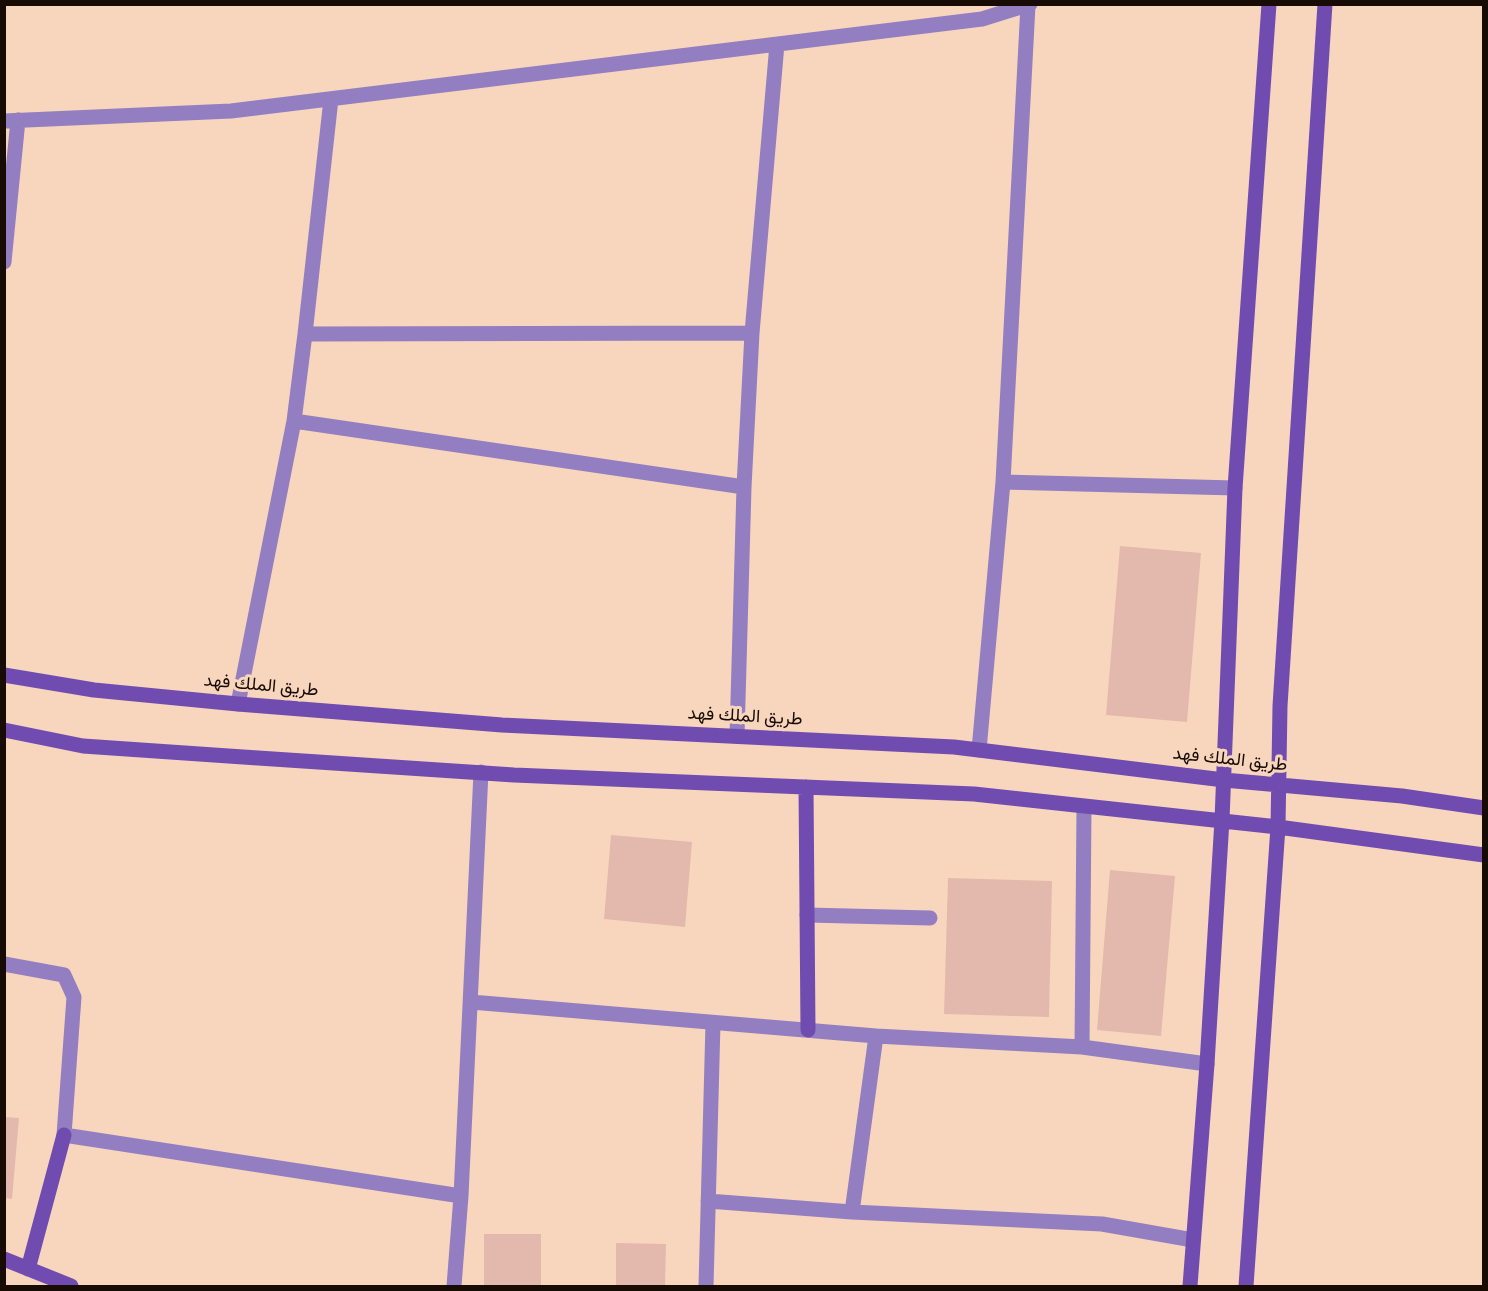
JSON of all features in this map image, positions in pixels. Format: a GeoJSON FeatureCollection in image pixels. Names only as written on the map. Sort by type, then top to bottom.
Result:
{"type":"FeatureCollection","features":[{"type":"Feature","properties":{"kind":"street"},"geometry":{"type":"LineString","coordinates":[[1190,1287],[1222,820],[1235,488],[1269,4]]}},
{"type":"Feature","properties":{"kind":"street"},"geometry":{"type":"LineString","coordinates":[[1246,1287],[1278,827],[1280,706],[1325,4]]}},
{"type":"Feature","properties":{"kind":"street"},"geometry":{"type":"LineString","coordinates":[[4,262],[11,121],[231,111],[982,19],[1029,5],[1003,482],[979,750]]}},
{"type":"Feature","properties":{"kind":"street"},"geometry":{"type":"LineString","coordinates":[[737,736],[744,487],[753,333],[777,45]]}},
{"type":"Feature","properties":{"kind":"street"},"geometry":{"type":"LineString","coordinates":[[238,704],[294,421],[331,99]]}},
{"type":"Feature","properties":{"kind":"street"},"geometry":{"type":"LineString","coordinates":[[305,334],[753,333]]}},
{"type":"Feature","properties":{"kind":"street"},"geometry":{"type":"LineString","coordinates":[[294,421],[744,487]]}},
{"type":"Feature","properties":{"kind":"street"},"geometry":{"type":"LineString","coordinates":[[1003,482],[1235,488]]}},
{"type":"Feature","properties":{"kind":"street","name":"طريق الملك فهد"},"geometry":{"type":"LineString","coordinates":[[4,675],[94,690],[502,725],[979,750],[1278,786],[1402,796],[1484,808]]}},
{"type":"Feature","properties":{"kind":"street"},"geometry":{"type":"LineString","coordinates":[[4,730],[83,746],[481,772],[974,794],[1222,820],[1484,855]]}},
{"type":"Feature","properties":{"kind":"street"},"geometry":{"type":"LineString","coordinates":[[454,1287],[461,1196],[481,772]]}},
{"type":"Feature","properties":{"kind":"street"},"geometry":{"type":"LineString","coordinates":[[806,787],[808,1030]]}},
{"type":"Feature","properties":{"kind":"street"},"geometry":{"type":"LineString","coordinates":[[1082,1047],[1084,807]]}},
{"type":"Feature","properties":{"kind":"street"},"geometry":{"type":"LineString","coordinates":[[807,915],[930,918]]}},
{"type":"Feature","properties":{"kind":"street"},"geometry":{"type":"LineString","coordinates":[[4,964],[64,975],[74,997],[64,1135],[28,1269]]}},
{"type":"Feature","properties":{"kind":"street"},"geometry":{"type":"LineString","coordinates":[[471,1002],[876,1036],[1082,1047],[1207,1064]]}},
{"type":"Feature","properties":{"kind":"street"},"geometry":{"type":"LineString","coordinates":[[706,1287],[713,1023]]}},
{"type":"Feature","properties":{"kind":"street"},"geometry":{"type":"LineString","coordinates":[[852,1212],[876,1036]]}},
{"type":"Feature","properties":{"kind":"street"},"geometry":{"type":"LineString","coordinates":[[64,1135],[461,1196]]}},
{"type":"Feature","properties":{"kind":"street"},"geometry":{"type":"LineString","coordinates":[[708,1201],[852,1212],[1102,1224],[1193,1240]]}},
{"type":"Feature","properties":{"kind":"street"},"geometry":{"type":"LineString","coordinates":[[4,1259],[71,1287]]}},
{"type":"Feature","properties":{"kind":"building"},"geometry":{"type":"Polygon","coordinates":[[[1120,546],[1201,553],[1187,722],[1106,715],[1120,546]]]}},
{"type":"Feature","properties":{"kind":"building"},"geometry":{"type":"Polygon","coordinates":[[[611,835],[692,842],[685,927],[604,919],[611,835]]]}},
{"type":"Feature","properties":{"kind":"building"},"geometry":{"type":"Polygon","coordinates":[[[1110,870],[1175,876],[1161,1036],[1097,1030],[1110,870]]]}},
{"type":"Feature","properties":{"kind":"building"},"geometry":{"type":"Polygon","coordinates":[[[948,878],[1052,881],[1049,1017],[944,1014],[948,878]]]}},
{"type":"Feature","properties":{"kind":"building"},"geometry":{"type":"Polygon","coordinates":[[[5,1117],[19,1118],[12,1199],[5,1198],[5,1117]]]}},
{"type":"Feature","properties":{"kind":"building"},"geometry":{"type":"Polygon","coordinates":[[[484,1234],[541,1234],[541,1286],[484,1286],[484,1234]]]}},
{"type":"Feature","properties":{"kind":"building"},"geometry":{"type":"Polygon","coordinates":[[[616,1243],[666,1244],[665,1286],[616,1286],[616,1243]]]}}]}
